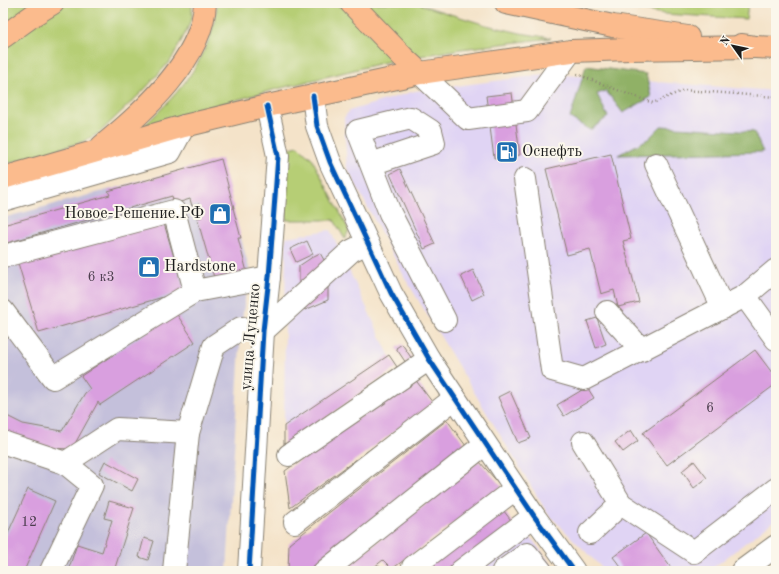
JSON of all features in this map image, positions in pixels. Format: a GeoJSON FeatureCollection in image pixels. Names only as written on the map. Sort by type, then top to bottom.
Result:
{"type":"FeatureCollection","features":[{"type":"Feature","properties":{"kind":"main road"},"geometry":{"type":"LineString","coordinates":[[3,37],[53,3]]}},
{"type":"Feature","properties":{"kind":"main road"},"geometry":{"type":"LineString","coordinates":[[94,152],[118,133],[148,105],[172,79],[194,46],[202,27],[205,3]]}},
{"type":"Feature","properties":{"kind":"main road"},"geometry":{"type":"LineString","coordinates":[[351,3],[420,73]]}},
{"type":"Feature","properties":{"kind":"main road"},"geometry":{"type":"LineString","coordinates":[[506,3],[613,26],[766,48]]}},
{"type":"Feature","properties":{"kind":"main road"},"geometry":{"type":"LineString","coordinates":[[3,178],[184,126],[266,106],[420,73],[565,59],[630,49],[766,48]]}},
{"type":"Feature","properties":{"kind":"street"},"geometry":{"type":"LineString","coordinates":[[420,73],[468,119],[527,111],[565,59]]}},
{"type":"Feature","properties":{"kind":"street"},"geometry":{"type":"LineString","coordinates":[[313,96],[317,126],[330,162],[391,293],[454,398],[515,489],[574,571]]}},
{"type":"Feature","properties":{"kind":"street","name":"улица Луценко"},"geometry":{"type":"LineString","coordinates":[[249,571],[263,331],[269,277],[278,156],[266,106]]}},
{"type":"Feature","properties":{"kind":"street"},"geometry":{"type":"LineString","coordinates":[[3,200],[170,152],[184,126]]}},
{"type":"Feature","properties":{"kind":"street"},"geometry":{"type":"LineString","coordinates":[[371,164],[390,212],[445,320]]}},
{"type":"Feature","properties":{"kind":"street"},"geometry":{"type":"LineString","coordinates":[[656,164],[723,308]]}},
{"type":"Feature","properties":{"kind":"street"},"geometry":{"type":"LineString","coordinates":[[525,179],[552,370],[584,379],[745,296],[776,270]]}},
{"type":"Feature","properties":{"kind":"street"},"geometry":{"type":"LineString","coordinates":[[3,257],[174,211],[195,291]]}},
{"type":"Feature","properties":{"kind":"street"},"geometry":{"type":"LineString","coordinates":[[174,571],[188,433],[214,346],[241,328],[263,331],[351,251],[364,235],[390,212]]}},
{"type":"Feature","properties":{"kind":"street"},"geometry":{"type":"LineString","coordinates":[[3,311],[53,378],[195,291],[269,277]]}},
{"type":"Feature","properties":{"kind":"street"},"geometry":{"type":"LineString","coordinates":[[745,296],[776,339]]}},
{"type":"Feature","properties":{"kind":"street"},"geometry":{"type":"LineString","coordinates":[[607,312],[642,350]]}},
{"type":"Feature","properties":{"kind":"street"},"geometry":{"type":"LineString","coordinates":[[289,455],[429,358]]}},
{"type":"Feature","properties":{"kind":"street"},"geometry":{"type":"LineString","coordinates":[[294,522],[454,398]]}},
{"type":"Feature","properties":{"kind":"street"},"geometry":{"type":"LineString","coordinates":[[65,463],[116,429],[188,433]]}},
{"type":"Feature","properties":{"kind":"street"},"geometry":{"type":"LineString","coordinates":[[3,442],[65,463],[92,485],[51,571]]}},
{"type":"Feature","properties":{"kind":"street"},"geometry":{"type":"LineString","coordinates":[[583,442],[621,504],[694,552],[776,489]]}},
{"type":"Feature","properties":{"kind":"street"},"geometry":{"type":"LineString","coordinates":[[325,571],[485,444]]}},
{"type":"Feature","properties":{"kind":"street"},"geometry":{"type":"LineString","coordinates":[[413,567],[515,489]]}},
{"type":"Feature","properties":{"kind":"street"},"geometry":{"type":"LineString","coordinates":[[590,533],[621,504]]}},
{"type":"Feature","properties":{"kind":"street"},"geometry":{"type":"LineString","coordinates":[[461,571],[534,516]]}},
{"type":"Feature","properties":{"kind":"street"},"geometry":{"type":"LineString","coordinates":[[742,571],[776,546]]}},
{"type":"Feature","properties":{"kind":"street"},"geometry":{"type":"LineString","coordinates":[[503,571],[527,554],[540,571]]}},
{"type":"Feature","properties":{"kind":"path"},"geometry":{"type":"LineString","coordinates":[[565,59],[620,92],[653,103],[684,90],[776,97]]}},
{"type":"Feature","properties":{"kind":"shaded area"},"geometry":{"type":"Polygon","coordinates":[[[551,74],[776,91],[776,519],[709,571],[605,571],[548,514],[405,278],[347,168],[344,118],[349,111],[415,91],[551,74]]]}},
{"type":"Feature","properties":{"kind":"shaded area"},"geometry":{"type":"Polygon","coordinates":[[[220,160],[249,268],[241,328],[227,571],[3,571],[3,218],[220,160]]]}},
{"type":"Feature","properties":{"kind":"shaded area"},"geometry":{"type":"Polygon","coordinates":[[[330,230],[389,355],[284,426],[286,237],[330,230]]]}},
{"type":"Feature","properties":{"kind":"shaded area"},"geometry":{"type":"Polygon","coordinates":[[[526,531],[556,571],[479,571],[476,567],[526,531]]]}},
{"type":"Feature","properties":{"kind":"green space"},"geometry":{"type":"Polygon","coordinates":[[[3,3],[192,3],[192,17],[187,30],[171,60],[143,91],[99,133],[82,142],[3,165],[3,3]]]}},
{"type":"Feature","properties":{"kind":"green space"},"geometry":{"type":"Polygon","coordinates":[[[217,3],[340,3],[394,60],[269,91],[145,125],[171,99],[193,71],[209,39],[217,3]]]}},
{"type":"Feature","properties":{"kind":"green space"},"geometry":{"type":"Polygon","coordinates":[[[363,3],[417,3],[486,25],[551,38],[461,49],[415,57],[363,3]]]}},
{"type":"Feature","properties":{"kind":"green space"},"geometry":{"type":"Polygon","coordinates":[[[601,3],[776,3],[776,5],[748,4],[746,19],[664,14],[601,3]]]}},
{"type":"Feature","properties":{"kind":"green space"},"geometry":{"type":"Polygon","coordinates":[[[586,66],[646,74],[651,97],[623,113],[606,91],[597,94],[608,117],[590,130],[570,118],[586,66]]]}},
{"type":"Feature","properties":{"kind":"green space"},"geometry":{"type":"Polygon","coordinates":[[[661,126],[754,132],[763,152],[618,155],[648,139],[661,126]]]}},
{"type":"Feature","properties":{"kind":"green space"},"geometry":{"type":"Polygon","coordinates":[[[298,146],[311,157],[349,230],[345,239],[334,220],[286,220],[288,182],[286,165],[287,157],[290,148],[298,146]]]}},
{"type":"Feature","properties":{"kind":"building"},"geometry":{"type":"Polygon","coordinates":[[[512,93],[520,155],[494,158],[486,96],[512,93]]]}},
{"type":"Feature","properties":{"kind":"building"},"geometry":{"type":"Polygon","coordinates":[[[611,154],[631,239],[623,241],[639,302],[618,307],[614,290],[601,294],[590,249],[567,255],[546,169],[611,154]]]}},
{"type":"Feature","properties":{"kind":"building"},"geometry":{"type":"Polygon","coordinates":[[[221,159],[241,238],[238,238],[247,272],[215,281],[197,218],[202,217],[199,204],[192,206],[190,199],[174,204],[172,196],[3,244],[3,225],[110,195],[108,191],[221,159]]]}},
{"type":"Feature","properties":{"kind":"building"},"geometry":{"type":"Polygon","coordinates":[[[400,169],[435,244],[424,249],[390,174],[400,169]]]}},
{"type":"Feature","properties":{"kind":"building"},"geometry":{"type":"Polygon","coordinates":[[[163,220],[184,291],[39,333],[18,263],[163,220]]]}},
{"type":"Feature","properties":{"kind":"building"},"geometry":{"type":"Polygon","coordinates":[[[307,241],[313,254],[296,262],[290,249],[307,241]]]}},
{"type":"Feature","properties":{"kind":"building"},"geometry":{"type":"Polygon","coordinates":[[[320,253],[328,267],[328,300],[305,310],[299,303],[299,266],[320,253]]]}},
{"type":"Feature","properties":{"kind":"building"},"geometry":{"type":"Polygon","coordinates":[[[473,270],[484,294],[472,300],[461,276],[473,270]]]}},
{"type":"Feature","properties":{"kind":"building"},"geometry":{"type":"Polygon","coordinates":[[[176,313],[195,342],[100,405],[98,402],[72,449],[41,448],[3,435],[3,414],[23,424],[62,431],[85,393],[90,389],[81,376],[176,313]]]}},
{"type":"Feature","properties":{"kind":"building"},"geometry":{"type":"Polygon","coordinates":[[[597,318],[606,344],[596,348],[587,321],[597,318]]]}},
{"type":"Feature","properties":{"kind":"building"},"geometry":{"type":"Polygon","coordinates":[[[402,344],[412,359],[406,363],[396,348],[402,344]]]}},
{"type":"Feature","properties":{"kind":"building"},"geometry":{"type":"Polygon","coordinates":[[[755,350],[776,378],[776,384],[667,465],[643,433],[755,350]]]}},
{"type":"Feature","properties":{"kind":"building"},"geometry":{"type":"Polygon","coordinates":[[[389,355],[397,367],[284,448],[284,426],[389,355]]]}},
{"type":"Feature","properties":{"kind":"building"},"geometry":{"type":"Polygon","coordinates":[[[414,378],[433,403],[290,508],[285,471],[414,378]]]}},
{"type":"Feature","properties":{"kind":"building"},"geometry":{"type":"Polygon","coordinates":[[[587,387],[594,398],[564,416],[557,405],[587,387]]]}},
{"type":"Feature","properties":{"kind":"building"},"geometry":{"type":"Polygon","coordinates":[[[510,391],[531,438],[518,443],[498,397],[510,391]]]}},
{"type":"Feature","properties":{"kind":"building"},"geometry":{"type":"Polygon","coordinates":[[[447,420],[466,446],[307,571],[288,571],[289,544],[447,420]]]}},
{"type":"Feature","properties":{"kind":"building"},"geometry":{"type":"Polygon","coordinates":[[[631,430],[638,441],[623,452],[615,442],[631,430]]]}},
{"type":"Feature","properties":{"kind":"building"},"geometry":{"type":"Polygon","coordinates":[[[105,461],[138,479],[132,491],[99,473],[105,461]]]}},
{"type":"Feature","properties":{"kind":"building"},"geometry":{"type":"Polygon","coordinates":[[[479,461],[502,487],[392,569],[383,560],[369,571],[341,571],[479,461]]]}},
{"type":"Feature","properties":{"kind":"building"},"geometry":{"type":"Polygon","coordinates":[[[694,461],[707,478],[694,488],[682,471],[694,461]]]}},
{"type":"Feature","properties":{"kind":"building"},"geometry":{"type":"Polygon","coordinates":[[[28,489],[55,501],[24,571],[3,571],[3,544],[28,489]]]}},
{"type":"Feature","properties":{"kind":"building"},"geometry":{"type":"Polygon","coordinates":[[[109,501],[134,508],[114,571],[68,571],[77,544],[102,552],[112,520],[104,518],[109,501]]]}},
{"type":"Feature","properties":{"kind":"building"},"geometry":{"type":"Polygon","coordinates":[[[503,510],[514,524],[451,571],[421,571],[503,510]]]}},
{"type":"Feature","properties":{"kind":"building"},"geometry":{"type":"Polygon","coordinates":[[[646,533],[671,568],[667,571],[624,571],[613,557],[646,533]]]}},
{"type":"Feature","properties":{"kind":"building"},"geometry":{"type":"Polygon","coordinates":[[[144,538],[154,541],[148,560],[139,557],[144,538]]]}},
{"type":"Feature","properties":{"kind":"building"},"geometry":{"type":"Polygon","coordinates":[[[379,565],[384,571],[371,571],[379,565]]]}},
{"type":"Feature","properties":{"kind":"cycle path"},"geometry":{"type":"LineString","coordinates":[[313,96],[317,126],[330,162],[391,293],[429,359],[534,516],[574,571]]}},
{"type":"Feature","properties":{"kind":"cycle path"},"geometry":{"type":"LineString","coordinates":[[249,571],[263,331],[269,277],[278,156],[267,106]]}},
{"type":"Feature","properties":{"kind":"place","name":"Оснефть"},"geometry":{"type":"Point","coordinates":[507,152]}},
{"type":"Feature","properties":{"kind":"place","name":"Новое-Решение.РФ"},"geometry":{"type":"Point","coordinates":[220,214]}},
{"type":"Feature","properties":{"kind":"place","name":"Hardstone"},"geometry":{"type":"Point","coordinates":[149,267]}}]}
